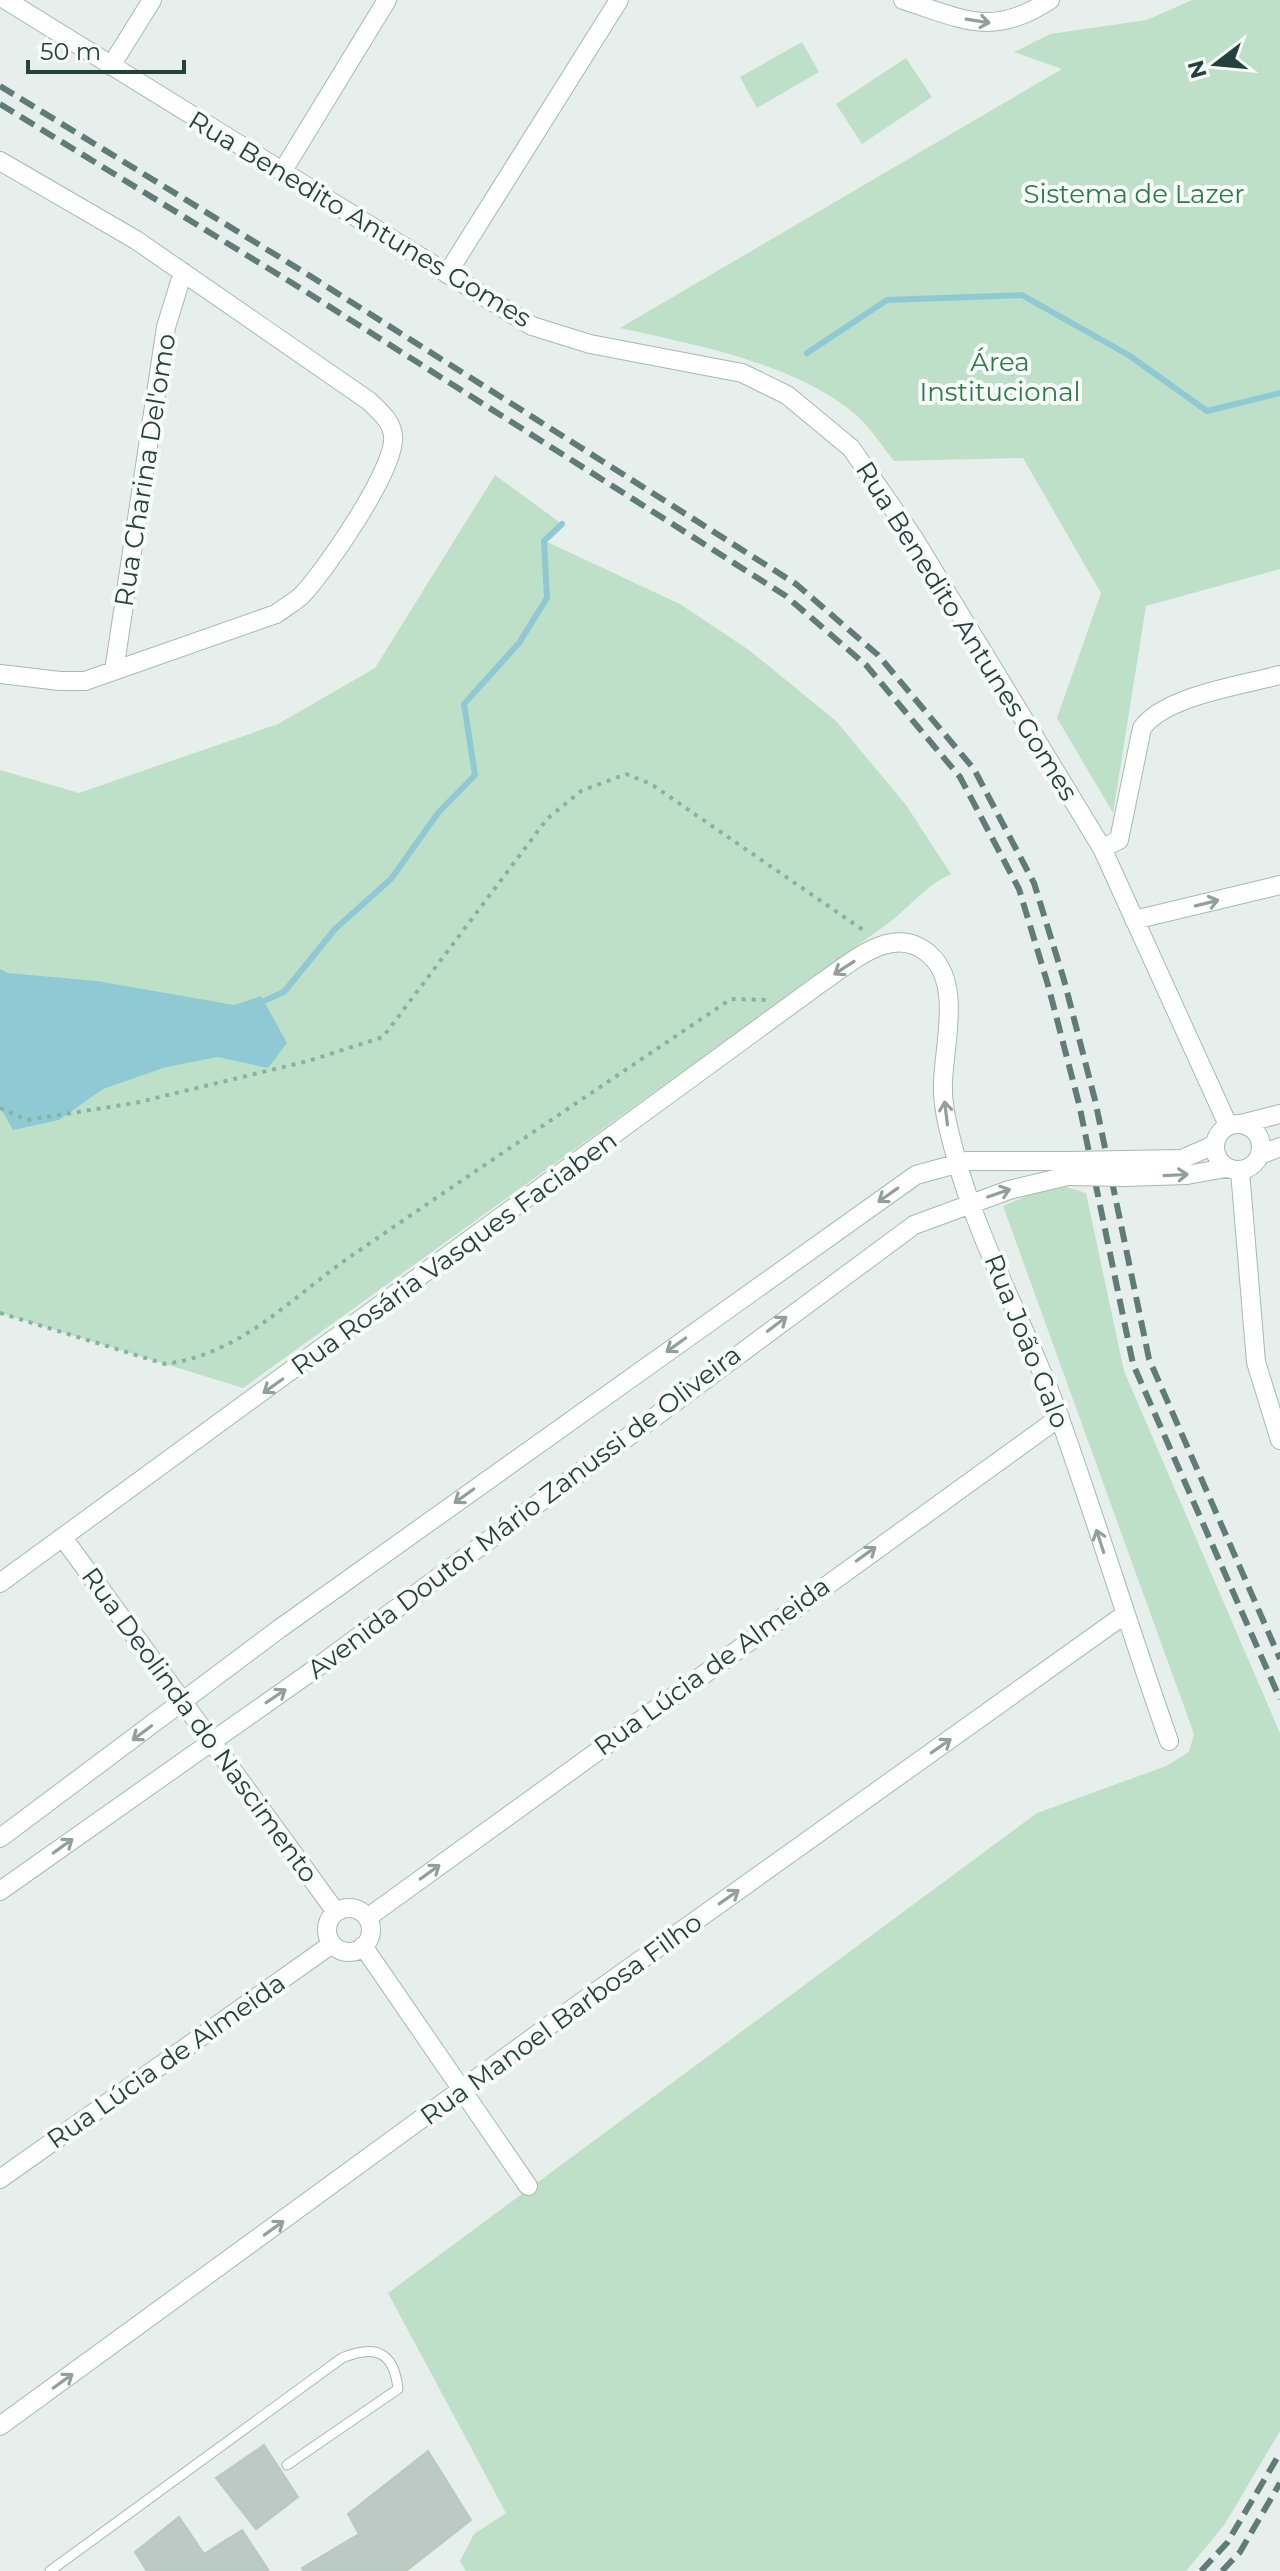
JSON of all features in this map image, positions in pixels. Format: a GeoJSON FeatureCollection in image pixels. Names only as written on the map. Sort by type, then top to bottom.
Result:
{"type":"FeatureCollection","features":[{"type":"Feature","properties":{"kind":"street","name":"Rua Benedito Antunes Gomes"},"geometry":{"type":"LineString","coordinates":[[6,0],[532,326],[590,344],[742,373],[787,395],[851,448],[913,537],[1102,848],[1234,1124]]}},
{"type":"Feature","properties":{"kind":"street"},"geometry":{"type":"LineString","coordinates":[[111,66],[152,0]]}},
{"type":"Feature","properties":{"kind":"street"},"geometry":{"type":"LineString","coordinates":[[282,172],[387,0]]}},
{"type":"Feature","properties":{"kind":"street"},"geometry":{"type":"LineString","coordinates":[[447,274],[619,0]]}},
{"type":"Feature","properties":{"kind":"street"},"geometry":{"type":"LineString","coordinates":[[903,0],[967,20],[991,24],[1009,22],[1050,0]]}},
{"type":"Feature","properties":{"kind":"street"},"geometry":{"type":"LineString","coordinates":[[0,161],[136,240],[369,401],[386,418],[394,435],[387,470],[375,490],[302,595],[276,614],[85,681],[0,674]]}},
{"type":"Feature","properties":{"kind":"street","name":"Rua Charina Del'omo"},"geometry":{"type":"LineString","coordinates":[[114,671],[166,327],[183,272]]}},
{"type":"Feature","properties":{"kind":"street"},"geometry":{"type":"LineString","coordinates":[[1102,848],[1119,840],[1142,728],[1150,716],[1182,702],[1280,675]]}},
{"type":"Feature","properties":{"kind":"street"},"geometry":{"type":"LineString","coordinates":[[1134,920],[1280,885]]}},
{"type":"Feature","properties":{"kind":"street","name":"Rua João Galo"},"geometry":{"type":"LineString","coordinates":[[882,943],[900,941],[914,946],[928,953],[941,968],[947,989],[943,1085],[946,1123],[957,1163],[1060,1417],[1124,1615],[1169,1741]]}},
{"type":"Feature","properties":{"kind":"street","name":"Rua Rosária Vasques Faciaben"},"geometry":{"type":"LineString","coordinates":[[0,1583],[797,1000],[882,943]]}},
{"type":"Feature","properties":{"kind":"street"},"geometry":{"type":"LineString","coordinates":[[1280,1114],[1234,1124],[1218,1133],[1214,1145],[1217,1158],[1233,1170],[1256,1362],[1280,1440]]}},
{"type":"Feature","properties":{"kind":"street"},"geometry":{"type":"LineString","coordinates":[[1069,1168],[1187,1175],[1252,1166],[1260,1155],[1261,1141],[1254,1130],[1234,1124]]}},
{"type":"Feature","properties":{"kind":"street"},"geometry":{"type":"LineString","coordinates":[[1123,1169],[1182,1159],[1214,1145]]}},
{"type":"Feature","properties":{"kind":"street"},"geometry":{"type":"LineString","coordinates":[[1260,1155],[1280,1147]]}},
{"type":"Feature","properties":{"kind":"street","name":"Avenida Doutor Mário Zanussi de Oliveira"},"geometry":{"type":"LineString","coordinates":[[0,1838],[292,1619],[916,1175],[957,1163],[1069,1168]]}},
{"type":"Feature","properties":{"kind":"street","name":"Avenida Doutor Mário Zanussi de Oliveira"},"geometry":{"type":"LineString","coordinates":[[0,1891],[312,1671],[914,1225],[1069,1168]]}},
{"type":"Feature","properties":{"kind":"street","name":"Rua Lúcia de Almeida"},"geometry":{"type":"LineString","coordinates":[[367,1918],[1060,1417]]}},
{"type":"Feature","properties":{"kind":"street","name":"Rua Deolinda do Nascimento"},"geometry":{"type":"LineString","coordinates":[[64,1539],[336,1912]]}},
{"type":"Feature","properties":{"kind":"street","name":"Rua Manoel Barbosa Filho"},"geometry":{"type":"LineString","coordinates":[[0,2426],[1124,1615]]}},
{"type":"Feature","properties":{"kind":"street"},"geometry":{"type":"LineString","coordinates":[[353,1908],[367,1918],[370,1934],[363,1946],[349,1952],[332,1944],[327,1927],[336,1912],[353,1908]]}},
{"type":"Feature","properties":{"kind":"street","name":"Rua Lúcia de Almeida"},"geometry":{"type":"LineString","coordinates":[[0,2179],[332,1944]]}},
{"type":"Feature","properties":{"kind":"street"},"geometry":{"type":"LineString","coordinates":[[363,1946],[528,2186]]}},
{"type":"Feature","properties":{"kind":"lane"},"geometry":{"type":"LineString","coordinates":[[50,2571],[342,2358],[370,2350],[386,2356],[396,2371],[398,2389],[287,2465]]}},
{"type":"Feature","properties":{"kind":"path"},"geometry":{"type":"LineString","coordinates":[[0,1108],[27,1120],[135,1103],[308,1061],[383,1037],[547,819],[581,791],[626,774],[651,784],[882,943]]}},
{"type":"Feature","properties":{"kind":"path"},"geometry":{"type":"LineString","coordinates":[[0,1313],[165,1364],[193,1360],[239,1341],[352,1255],[731,999],[797,1000]]}},
{"type":"Feature","properties":{"kind":"green space"},"geometry":{"type":"Polygon","coordinates":[[[1192,0],[1280,0],[1280,569],[1146,606],[1113,813],[1057,718],[1101,593],[1023,458],[894,461],[855,414],[803,381],[743,358],[620,328],[1062,69],[1014,52],[1050,34],[1147,20],[1192,0]]]}},
{"type":"Feature","properties":{"kind":"green space"},"geometry":{"type":"Polygon","coordinates":[[[802,42],[819,72],[757,108],[740,77],[802,42]]]}},
{"type":"Feature","properties":{"kind":"green space"},"geometry":{"type":"Polygon","coordinates":[[[906,58],[932,97],[862,144],[836,104],[906,58]]]}},
{"type":"Feature","properties":{"kind":"green space"},"geometry":{"type":"Polygon","coordinates":[[[495,475],[562,524],[545,541],[680,604],[749,650],[836,721],[906,805],[951,874],[926,890],[890,922],[243,1388],[0,1313],[0,770],[79,793],[278,724],[375,668],[495,475]]]}},
{"type":"Feature","properties":{"kind":"green space"},"geometry":{"type":"Polygon","coordinates":[[[1063,1186],[1086,1193],[1124,1371],[1280,1733],[1280,2431],[1225,2524],[1186,2571],[466,2571],[460,2561],[474,2534],[506,2513],[388,2293],[1037,1813],[1166,1766],[1189,1752],[1194,1734],[1003,1206],[1038,1191],[1063,1186]]]}},
{"type":"Feature","properties":{"kind":"water"},"geometry":{"type":"Polygon","coordinates":[[[0,969],[7,973],[97,981],[234,1005],[261,996],[287,1043],[268,1068],[218,1057],[166,1067],[103,1089],[59,1120],[13,1130],[0,1107],[0,969]]]}},
{"type":"Feature","properties":{"kind":"building"},"geometry":{"type":"Polygon","coordinates":[[[264,2445],[298,2497],[256,2529],[216,2478],[264,2445]]]}},
{"type":"Feature","properties":{"kind":"building"},"geometry":{"type":"Polygon","coordinates":[[[428,2451],[471,2520],[406,2571],[304,2571],[302,2568],[359,2534],[348,2514],[428,2451]]]}},
{"type":"Feature","properties":{"kind":"building"},"geometry":{"type":"Polygon","coordinates":[[[179,2517],[204,2554],[242,2530],[269,2571],[147,2571],[135,2552],[179,2517]]]}},
{"type":"Feature","properties":{"kind":"waterway"},"geometry":{"type":"LineString","coordinates":[[807,353],[887,300],[1022,295],[1130,356],[1207,411],[1280,393]]}},
{"type":"Feature","properties":{"kind":"waterway"},"geometry":{"type":"LineString","coordinates":[[257,1004],[284,992],[335,929],[391,879],[438,813],[475,775],[464,704],[519,643],[547,598],[544,541],[562,524]]}},
{"type":"Feature","properties":{"kind":"railway"},"geometry":{"type":"LineString","coordinates":[[0,86],[307,274],[796,584],[878,655],[974,769],[1034,883],[1064,980],[1095,1100],[1149,1359],[1280,1659]]}},
{"type":"Feature","properties":{"kind":"railway"},"geometry":{"type":"LineString","coordinates":[[0,104],[297,286],[786,596],[866,665],[960,777],[1019,889],[1048,985],[1079,1104],[1133,1364],[1280,1699]]}},
{"type":"Feature","properties":{"kind":"railway"},"geometry":{"type":"LineString","coordinates":[[1201,2571],[1227,2543],[1280,2453]]}},
{"type":"Feature","properties":{"kind":"railway"},"geometry":{"type":"LineString","coordinates":[[1222,2571],[1240,2552],[1280,2483]]}},
{"type":"Feature","properties":{"kind":"park label","name":"Sistema de Lazer"},"geometry":{"type":"Point","coordinates":[1134,194]}},
{"type":"Feature","properties":{"kind":"park label","name":"Área Institucional"},"geometry":{"type":"Point","coordinates":[1000,377]}}]}
